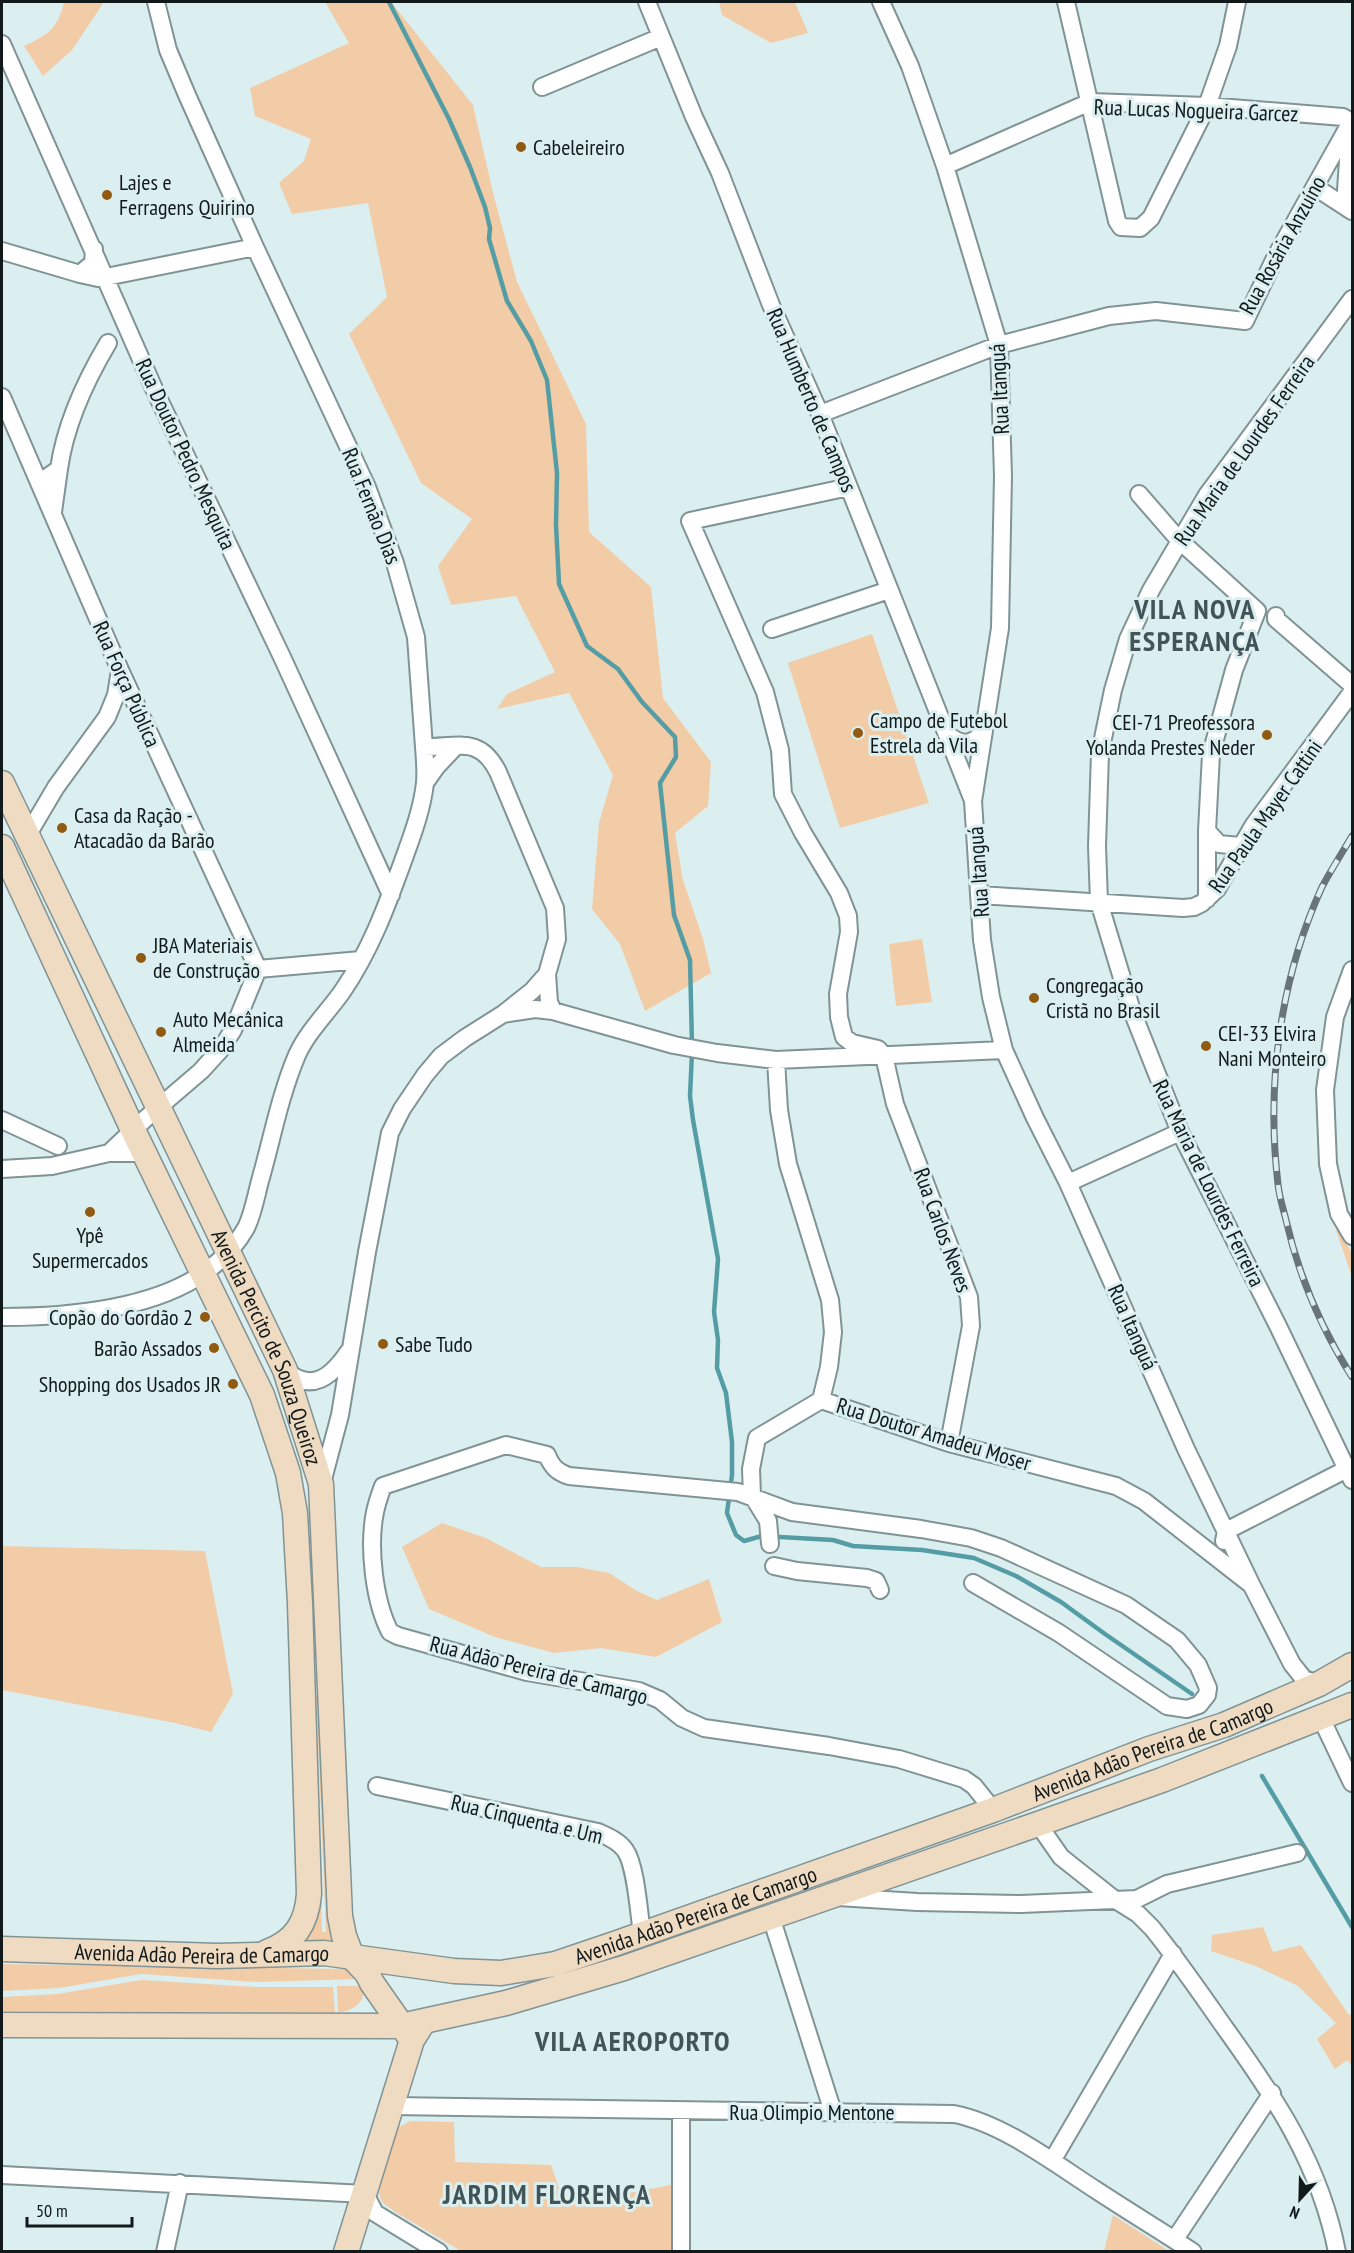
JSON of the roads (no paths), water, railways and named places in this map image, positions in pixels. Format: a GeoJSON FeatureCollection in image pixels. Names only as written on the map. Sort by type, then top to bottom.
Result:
{"type":"FeatureCollection","features":[{"type":"Feature","properties":{"kind":"main road","name":"Avenida Percito de Souza Queiroz"},"geometry":{"type":"LineString","coordinates":[[2,783],[8,811],[27,836],[285,1370],[321,1484],[341,1921],[352,1957]]}},
{"type":"Feature","properties":{"kind":"main road","name":"Avenida Percito de Souza Queiroz"},"geometry":{"type":"LineString","coordinates":[[4,856],[145,1153],[201,1284],[262,1395],[277,1434],[288,1473],[295,1513],[300,1603],[309,1901],[303,1923],[293,1937],[280,1947],[258,1956]]}},
{"type":"Feature","properties":{"kind":"main road","name":"Avenida Adão Pereira de Camargo"},"geometry":{"type":"LineString","coordinates":[[2,1949],[258,1956],[324,1953],[454,1971],[501,1973],[555,1964],[993,1810],[1149,1749],[1248,1716],[1319,1684],[1353,1665]]}},
{"type":"Feature","properties":{"kind":"main road","name":"Avenida Adão Pereira de Camargo"},"geometry":{"type":"LineString","coordinates":[[2,2024],[406,2033],[430,2019],[506,2003],[577,1982],[771,1917],[1162,1780],[1353,1706]]}},
{"type":"Feature","properties":{"kind":"main road"},"geometry":{"type":"LineString","coordinates":[[341,1921],[358,1945],[372,1956],[384,1961]]}},
{"type":"Feature","properties":{"kind":"main road"},"geometry":{"type":"LineString","coordinates":[[2,1957],[66,1951]]}},
{"type":"Feature","properties":{"kind":"main road"},"geometry":{"type":"LineString","coordinates":[[346,2252],[392,2106],[406,2033],[367,1973],[352,1957]]}},
{"type":"Feature","properties":{"kind":"main road"},"geometry":{"type":"LineString","coordinates":[[2,2024],[71,2015],[347,2015],[358,2010],[367,2001],[372,1983]]}},
{"type":"Feature","properties":{"kind":"street","name":"Rua Fernão Dias"},"geometry":{"type":"LineString","coordinates":[[156,2],[168,50],[255,247],[368,487],[395,564],[416,637],[424,747],[425,783],[418,821],[378,930],[341,993],[309,1034],[298,1053],[287,1081],[246,1228],[201,1284]]}},
{"type":"Feature","properties":{"kind":"street","name":"Rua Humberto de Campos"},"geometry":{"type":"LineString","coordinates":[[647,2],[720,173],[771,305],[819,414],[973,801]]}},
{"type":"Feature","properties":{"kind":"street","name":"Rua Itanguá"},"geometry":{"type":"LineString","coordinates":[[881,2],[910,66],[945,166],[999,345],[1003,476],[1000,628],[973,801],[982,940],[991,997],[1004,1050],[1068,1183],[1186,1449],[1252,1586],[1292,1664],[1304,1679],[1319,1684]]}},
{"type":"Feature","properties":{"kind":"street"},"geometry":{"type":"LineString","coordinates":[[1066,2],[1117,221],[1121,227],[1140,228],[1151,218],[1207,106],[1228,46],[1238,2]]}},
{"type":"Feature","properties":{"kind":"street"},"geometry":{"type":"LineString","coordinates":[[542,87],[661,37]]}},
{"type":"Feature","properties":{"kind":"street","name":"Rua Doutor Pedro Mesquita"},"geometry":{"type":"LineString","coordinates":[[2,44],[94,249],[123,321],[391,895]]}},
{"type":"Feature","properties":{"kind":"street","name":"Rua Lucas Nogueira Garcez"},"geometry":{"type":"LineString","coordinates":[[945,166],[1090,102],[1207,106],[1343,117],[1351,122]]}},
{"type":"Feature","properties":{"kind":"street","name":"Rua Rosária Anzuíno"},"geometry":{"type":"LineString","coordinates":[[999,345],[1109,316],[1156,311],[1245,321],[1276,256],[1351,122]]}},
{"type":"Feature","properties":{"kind":"street","name":"Rua Rosária Anzuíno"},"geometry":{"type":"LineString","coordinates":[[1349,209],[1351,122]]}},
{"type":"Feature","properties":{"kind":"street"},"geometry":{"type":"LineString","coordinates":[[1315,187],[1349,209]]}},
{"type":"Feature","properties":{"kind":"street"},"geometry":{"type":"LineString","coordinates":[[2,251],[98,278],[255,247]]}},
{"type":"Feature","properties":{"kind":"street"},"geometry":{"type":"LineString","coordinates":[[80,274],[93,263],[94,249]]}},
{"type":"Feature","properties":{"kind":"street","name":"Rua Maria de Lourdes Ferreira"},"geometry":{"type":"LineString","coordinates":[[1350,1474],[1180,1132],[1132,1011],[1099,902],[1097,797],[1100,753],[1113,690],[1128,639],[1151,590],[1207,495],[1353,299]]}},
{"type":"Feature","properties":{"kind":"street"},"geometry":{"type":"LineString","coordinates":[[53,513],[59,469],[72,419],[98,360],[123,321]]}},
{"type":"Feature","properties":{"kind":"street"},"geometry":{"type":"LineString","coordinates":[[108,343],[132,339]]}},
{"type":"Feature","properties":{"kind":"street"},"geometry":{"type":"LineString","coordinates":[[819,414],[999,345]]}},
{"type":"Feature","properties":{"kind":"street","name":"Rua Força Pública"},"geometry":{"type":"LineString","coordinates":[[2,397],[120,670],[258,969]]}},
{"type":"Feature","properties":{"kind":"street"},"geometry":{"type":"LineString","coordinates":[[39,483],[59,469]]}},
{"type":"Feature","properties":{"kind":"street"},"geometry":{"type":"LineString","coordinates":[[849,488],[690,521],[765,692],[780,750],[783,794],[839,893],[848,916],[849,932],[838,994],[839,1017],[844,1037],[852,1043],[878,1048],[884,1056]]}},
{"type":"Feature","properties":{"kind":"street"},"geometry":{"type":"LineString","coordinates":[[1139,494],[1179,540],[1257,611],[1234,670],[1211,754],[1207,831],[1207,899]]}},
{"type":"Feature","properties":{"kind":"street"},"geometry":{"type":"LineString","coordinates":[[772,629],[889,590]]}},
{"type":"Feature","properties":{"kind":"street"},"geometry":{"type":"LineString","coordinates":[[1276,616],[1282,624],[1353,686]]}},
{"type":"Feature","properties":{"kind":"street"},"geometry":{"type":"LineString","coordinates":[[27,836],[56,788],[107,717],[116,695],[120,670]]}},
{"type":"Feature","properties":{"kind":"street","name":"Rua Paula Mayer Cattini"},"geometry":{"type":"LineString","coordinates":[[980,895],[1194,907],[1207,899],[1253,826],[1353,692]]}},
{"type":"Feature","properties":{"kind":"street"},"geometry":{"type":"LineString","coordinates":[[107,717],[123,710],[138,709]]}},
{"type":"Feature","properties":{"kind":"street"},"geometry":{"type":"LineString","coordinates":[[945,733],[961,743],[974,741],[983,732]]}},
{"type":"Feature","properties":{"kind":"street"},"geometry":{"type":"LineString","coordinates":[[425,783],[456,746]]}},
{"type":"Feature","properties":{"kind":"street"},"geometry":{"type":"LineString","coordinates":[[424,747],[471,746],[481,749],[493,762],[555,908],[557,939],[548,974],[549,1002],[553,1011]]}},
{"type":"Feature","properties":{"kind":"street"},"geometry":{"type":"LineString","coordinates":[[8,811],[56,788]]}},
{"type":"Feature","properties":{"kind":"street"},"geometry":{"type":"LineString","coordinates":[[1207,831],[1231,862]]}},
{"type":"Feature","properties":{"kind":"street"},"geometry":{"type":"LineString","coordinates":[[1219,844],[1240,846]]}},
{"type":"Feature","properties":{"kind":"street"},"geometry":{"type":"LineString","coordinates":[[376,863],[390,868],[402,863]]}},
{"type":"Feature","properties":{"kind":"street"},"geometry":{"type":"LineString","coordinates":[[1206,869],[1221,880]]}},
{"type":"Feature","properties":{"kind":"street"},"geometry":{"type":"LineString","coordinates":[[109,1153],[201,1071],[221,1049],[233,1030],[258,969],[362,960]]}},
{"type":"Feature","properties":{"kind":"street"},"geometry":{"type":"LineString","coordinates":[[1353,970],[1335,1017],[1325,1090],[1328,1164],[1339,1214],[1353,1236]]}},
{"type":"Feature","properties":{"kind":"street"},"geometry":{"type":"LineString","coordinates":[[321,1484],[340,1415],[390,1133],[411,1094],[441,1056],[532,992],[548,974]]}},
{"type":"Feature","properties":{"kind":"street"},"geometry":{"type":"LineString","coordinates":[[502,1014],[535,1009],[553,1011],[680,1046],[776,1060],[1004,1050]]}},
{"type":"Feature","properties":{"kind":"street","name":"Rua Carlos Neves"},"geometry":{"type":"LineString","coordinates":[[884,1056],[895,1104],[969,1297],[971,1326],[949,1443]]}},
{"type":"Feature","properties":{"kind":"street","name":"Rua Doutor Amadeu Moser"},"geometry":{"type":"LineString","coordinates":[[776,1060],[779,1110],[788,1164],[830,1300],[833,1332],[829,1367],[821,1400],[949,1443],[1116,1486],[1144,1501],[1252,1586]]}},
{"type":"Feature","properties":{"kind":"street"},"geometry":{"type":"LineString","coordinates":[[2,1120],[87,1160]]}},
{"type":"Feature","properties":{"kind":"street"},"geometry":{"type":"LineString","coordinates":[[1068,1183],[1180,1132]]}},
{"type":"Feature","properties":{"kind":"street"},"geometry":{"type":"LineString","coordinates":[[58,1146],[63,1164]]}},
{"type":"Feature","properties":{"kind":"street"},"geometry":{"type":"LineString","coordinates":[[2,1169],[63,1164],[109,1153],[145,1153]]}},
{"type":"Feature","properties":{"kind":"street"},"geometry":{"type":"LineString","coordinates":[[2,1317],[42,1317],[113,1307],[201,1284]]}},
{"type":"Feature","properties":{"kind":"street"},"geometry":{"type":"LineString","coordinates":[[285,1370],[301,1380],[322,1379],[336,1368],[351,1348]]}},
{"type":"Feature","properties":{"kind":"street"},"geometry":{"type":"LineString","coordinates":[[745,1494],[758,1438],[821,1400]]}},
{"type":"Feature","properties":{"kind":"street","name":"Rua Adão Pereira de Camargo"},"geometry":{"type":"LineString","coordinates":[[745,1494],[716,1489],[569,1476],[559,1473],[550,1464],[547,1455],[506,1444],[383,1486],[375,1513],[372,1551],[379,1604],[390,1632],[527,1672],[639,1691],[660,1700],[682,1718],[704,1728],[829,1746],[899,1759],[964,1779],[974,1786],[993,1810]]}},
{"type":"Feature","properties":{"kind":"street"},"geometry":{"type":"LineString","coordinates":[[1202,1547],[1218,1548],[1225,1539],[1226,1531],[1350,1474]]}},
{"type":"Feature","properties":{"kind":"street"},"geometry":{"type":"LineString","coordinates":[[745,1494],[768,1521],[770,1544]]}},
{"type":"Feature","properties":{"kind":"street"},"geometry":{"type":"LineString","coordinates":[[745,1494],[792,1512],[971,1538],[1024,1558],[1126,1605],[1177,1640],[1198,1665],[1208,1688],[1207,1695],[1200,1705],[1187,1709],[1167,1706],[1059,1633],[973,1583]]}},
{"type":"Feature","properties":{"kind":"street"},"geometry":{"type":"LineString","coordinates":[[774,1566],[797,1571],[867,1578],[876,1581],[880,1590]]}},
{"type":"Feature","properties":{"kind":"street"},"geometry":{"type":"LineString","coordinates":[[1321,1718],[1353,1783]]}},
{"type":"Feature","properties":{"kind":"street","name":"Rua Cinquenta e Um"},"geometry":{"type":"LineString","coordinates":[[377,1786],[598,1832],[613,1839],[625,1850],[631,1866],[642,1934]]}},
{"type":"Feature","properties":{"kind":"street"},"geometry":{"type":"LineString","coordinates":[[1038,1824],[1061,1857],[1114,1899],[1138,1914],[1152,1928],[1272,2094],[1294,2133],[1319,2187],[1337,2252]]}},
{"type":"Feature","properties":{"kind":"street"},"geometry":{"type":"LineString","coordinates":[[826,1896],[1021,1904],[1137,1899],[1167,1884],[1297,1853]]}},
{"type":"Feature","properties":{"kind":"street"},"geometry":{"type":"LineString","coordinates":[[890,1875],[883,1886],[885,1892],[893,1900]]}},
{"type":"Feature","properties":{"kind":"street"},"geometry":{"type":"LineString","coordinates":[[771,1917],[833,2112]]}},
{"type":"Feature","properties":{"kind":"street"},"geometry":{"type":"LineString","coordinates":[[1052,2162],[1173,1954]]}},
{"type":"Feature","properties":{"kind":"street"},"geometry":{"type":"LineString","coordinates":[[1175,2239],[1272,2094]]}},
{"type":"Feature","properties":{"kind":"street","name":"Rua Olimpio Mentone"},"geometry":{"type":"LineString","coordinates":[[392,2106],[954,2114],[972,2117],[989,2124],[1052,2162],[1193,2252]]}},
{"type":"Feature","properties":{"kind":"street"},"geometry":{"type":"LineString","coordinates":[[681,2111],[681,2252]]}},
{"type":"Feature","properties":{"kind":"street"},"geometry":{"type":"LineString","coordinates":[[2,2175],[365,2194],[375,2213],[439,2252]]}},
{"type":"Feature","properties":{"kind":"street"},"geometry":{"type":"LineString","coordinates":[[165,2252],[180,2183]]}},
{"type":"Feature","properties":{"kind":"waterway"},"geometry":{"type":"LineString","coordinates":[[389,2],[449,119],[470,167],[485,207],[490,228],[489,239],[507,301],[531,341],[547,380],[557,473],[556,525],[559,584],[587,646],[618,669],[642,702],[675,737],[676,757],[660,783],[674,915],[690,960],[692,1044]]}},
{"type":"Feature","properties":{"kind":"waterway"},"geometry":{"type":"LineString","coordinates":[[692,1052],[690,1096],[693,1120],[718,1259],[714,1312],[718,1340],[717,1368],[726,1393],[732,1442],[732,1475],[727,1513],[736,1535],[744,1541],[762,1536],[833,1540],[853,1546],[922,1550],[974,1558],[1016,1576],[1061,1602],[1192,1694]]}},
{"type":"Feature","properties":{"kind":"waterway"},"geometry":{"type":"LineString","coordinates":[[1262,1776],[1352,1927]]}},
{"type":"Feature","properties":{"kind":"railway"},"geometry":{"type":"LineString","coordinates":[[1352,836],[1322,887],[1296,958],[1286,995],[1280,1032],[1274,1108],[1275,1146],[1281,1202],[1297,1262],[1330,1340],[1352,1377]]}},
{"type":"Feature","properties":{"kind":"place","name":"Cabeleireiro"},"geometry":{"type":"Point","coordinates":[521,147]}},
{"type":"Feature","properties":{"kind":"place","name":"Lajes e Ferragens Quirino"},"geometry":{"type":"Point","coordinates":[107,195]}},
{"type":"Feature","properties":{"kind":"place","name":"Campo de Futebol Estrela da Vila"},"geometry":{"type":"Point","coordinates":[858,733]}},
{"type":"Feature","properties":{"kind":"place","name":"CEI-71 Preofessora Yolanda Prestes Neder"},"geometry":{"type":"Point","coordinates":[1267,735]}},
{"type":"Feature","properties":{"kind":"place","name":"Casa da Ração - Atacadão da Barão"},"geometry":{"type":"Point","coordinates":[62,828]}},
{"type":"Feature","properties":{"kind":"place","name":"JBA Materiais de Construção"},"geometry":{"type":"Point","coordinates":[141,958]}},
{"type":"Feature","properties":{"kind":"place","name":"Congregação Cristã no Brasil"},"geometry":{"type":"Point","coordinates":[1034,998]}},
{"type":"Feature","properties":{"kind":"place","name":"Auto Mecânica Almeida"},"geometry":{"type":"Point","coordinates":[161,1032]}},
{"type":"Feature","properties":{"kind":"place","name":"CEI-33 Elvira Nani Monteiro"},"geometry":{"type":"Point","coordinates":[1206,1046]}},
{"type":"Feature","properties":{"kind":"place","name":"Ypê Supermercados"},"geometry":{"type":"Point","coordinates":[90,1212]}},
{"type":"Feature","properties":{"kind":"place","name":"Copão do Gordão 2"},"geometry":{"type":"Point","coordinates":[205,1317]}},
{"type":"Feature","properties":{"kind":"place","name":"Sabe Tudo"},"geometry":{"type":"Point","coordinates":[383,1344]}},
{"type":"Feature","properties":{"kind":"place","name":"Barão Assados"},"geometry":{"type":"Point","coordinates":[214,1348]}},
{"type":"Feature","properties":{"kind":"place","name":"Shopping dos Usados JR"},"geometry":{"type":"Point","coordinates":[233,1384]}},
{"type":"Feature","properties":{"kind":"district","name":"VILA NOVA ESPERANÇA"},"geometry":{"type":"Point","coordinates":[1195,625]}},
{"type":"Feature","properties":{"kind":"district","name":"VILA AEROPORTO"},"geometry":{"type":"Point","coordinates":[633,2041]}},
{"type":"Feature","properties":{"kind":"district","name":"JARDIM FLORENÇA"},"geometry":{"type":"Point","coordinates":[547,2194]}}]}
